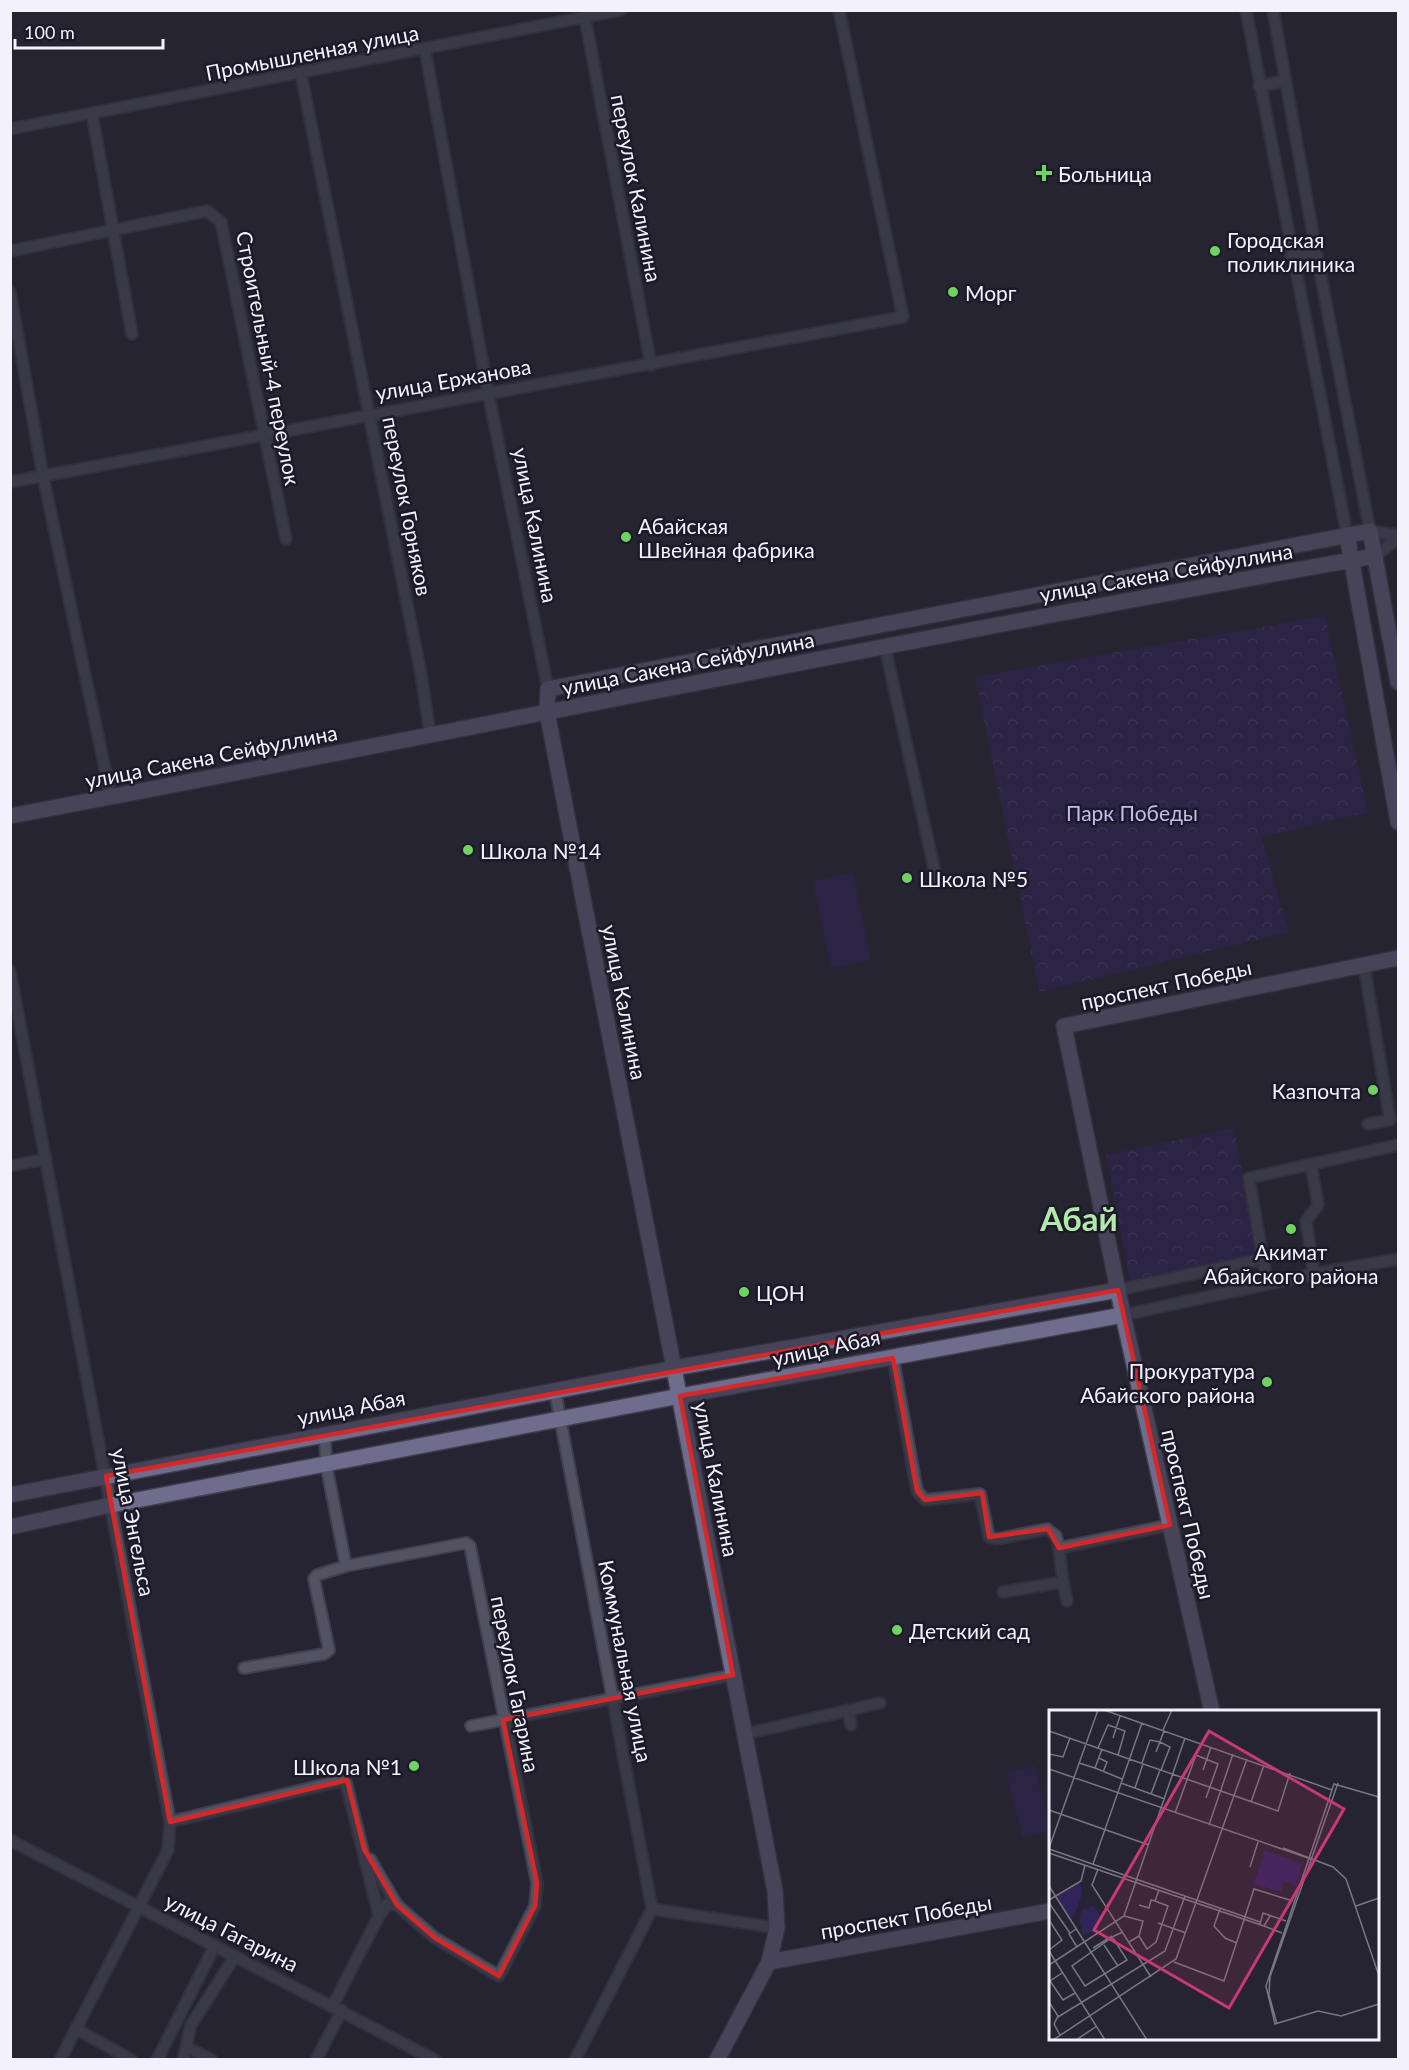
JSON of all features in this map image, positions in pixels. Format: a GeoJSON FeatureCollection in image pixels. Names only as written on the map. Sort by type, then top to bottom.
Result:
{"type":"FeatureCollection","features":[{"type":"Feature","properties":{"kind":"street","name":"Промышленная улица"},"geometry":{"type":"LineString","coordinates":[[10,129],[621,10]]}},
{"type":"Feature","properties":{"kind":"street","name":"улица Ержанова"},"geometry":{"type":"LineString","coordinates":[[10,482],[903,317],[839,10]]}},
{"type":"Feature","properties":{"kind":"street"},"geometry":{"type":"LineString","coordinates":[[1246,10],[1291,256],[1347,535],[1398,822]]}},
{"type":"Feature","properties":{"kind":"street"},"geometry":{"type":"LineString","coordinates":[[1273,10],[1398,682]]}},
{"type":"Feature","properties":{"kind":"street","name":"переулок Калинина"},"geometry":{"type":"LineString","coordinates":[[585,18],[651,365]]}},
{"type":"Feature","properties":{"kind":"street","name":"улица Калинина"},"geometry":{"type":"LineString","coordinates":[[425,50],[488,392],[548,689],[548,712],[775,1891],[777,1928],[770,1962],[717,2060]]}},
{"type":"Feature","properties":{"kind":"street","name":"переулок Горняков"},"geometry":{"type":"LineString","coordinates":[[301,74],[421,674],[430,734]]}},
{"type":"Feature","properties":{"kind":"street"},"geometry":{"type":"LineString","coordinates":[[1259,86],[1286,81]]}},
{"type":"Feature","properties":{"kind":"street"},"geometry":{"type":"LineString","coordinates":[[92,114],[132,334]]}},
{"type":"Feature","properties":{"kind":"street","name":"Строительный-4 переулок"},"geometry":{"type":"LineString","coordinates":[[10,251],[207,211],[221,222],[286,539]]}},
{"type":"Feature","properties":{"kind":"street"},"geometry":{"type":"LineString","coordinates":[[1291,256],[1316,251]]}},
{"type":"Feature","properties":{"kind":"street"},"geometry":{"type":"LineString","coordinates":[[10,292],[43,476],[111,797]]}},
{"type":"Feature","properties":{"kind":"street"},"geometry":{"type":"LineString","coordinates":[[1370,531],[1398,537]]}},
{"type":"Feature","properties":{"kind":"street","name":"улица Сакена Сейфуллина"},"geometry":{"type":"LineString","coordinates":[[548,689],[1370,531]]}},
{"type":"Feature","properties":{"kind":"street"},"geometry":{"type":"LineString","coordinates":[[1375,556],[1398,537]]}},
{"type":"Feature","properties":{"kind":"street","name":"улица Сакена Сейфуллина"},"geometry":{"type":"LineString","coordinates":[[10,816],[1083,609],[1375,556]]}},
{"type":"Feature","properties":{"kind":"street"},"geometry":{"type":"LineString","coordinates":[[1077,586],[1083,609]]}},
{"type":"Feature","properties":{"kind":"street"},"geometry":{"type":"LineString","coordinates":[[885,647],[936,877]]}},
{"type":"Feature","properties":{"kind":"street","name":"проспект Победы"},"geometry":{"type":"LineString","coordinates":[[1212,1710],[1123,1315],[1064,1026],[1398,958]]}},
{"type":"Feature","properties":{"kind":"street"},"geometry":{"type":"LineString","coordinates":[[1364,965],[1394,1119],[1368,1124]]}},
{"type":"Feature","properties":{"kind":"street","name":"улица Энгельса"},"geometry":{"type":"LineString","coordinates":[[10,970],[170,1822],[168,1850],[60,2060]]}},
{"type":"Feature","properties":{"kind":"street"},"geometry":{"type":"LineString","coordinates":[[1267,1283],[1248,1178],[1398,1145]]}},
{"type":"Feature","properties":{"kind":"street"},"geometry":{"type":"LineString","coordinates":[[10,1166],[46,1160]]}},
{"type":"Feature","properties":{"kind":"street"},"geometry":{"type":"LineString","coordinates":[[1311,1164],[1318,1205],[1306,1221],[1314,1274]]}},
{"type":"Feature","properties":{"kind":"street"},"geometry":{"type":"LineString","coordinates":[[889,1332],[1118,1290],[1262,1259]]}},
{"type":"Feature","properties":{"kind":"street"},"geometry":{"type":"LineString","coordinates":[[1067,1601],[1056,1536],[1047,1529],[997,1539],[990,1537],[980,1494],[925,1500],[921,1497],[893,1358],[1123,1315],[1267,1283],[1398,1259]]}},
{"type":"Feature","properties":{"kind":"street","name":"улица Абая"},"geometry":{"type":"LineString","coordinates":[[10,1495],[674,1368],[889,1332],[893,1358],[680,1396],[111,1505],[10,1527]]}},
{"type":"Feature","properties":{"kind":"street","name":"Коммунальная улица"},"geometry":{"type":"LineString","coordinates":[[555,1391],[652,1910]]}},
{"type":"Feature","properties":{"kind":"street"},"geometry":{"type":"LineString","coordinates":[[244,1668],[324,1654],[329,1650],[314,1579],[317,1575],[346,1566],[326,1464],[325,1434]]}},
{"type":"Feature","properties":{"kind":"street"},"geometry":{"type":"LineString","coordinates":[[1059,1548],[1170,1525]]}},
{"type":"Feature","properties":{"kind":"street","name":"переулок Гагарина"},"geometry":{"type":"LineString","coordinates":[[346,1566],[468,1544],[537,1883],[535,1906],[499,1976],[435,1938],[397,1905]]}},
{"type":"Feature","properties":{"kind":"street"},"geometry":{"type":"LineString","coordinates":[[1003,1592],[1064,1582]]}},
{"type":"Feature","properties":{"kind":"street"},"geometry":{"type":"LineString","coordinates":[[471,1726],[733,1676]]}},
{"type":"Feature","properties":{"kind":"street"},"geometry":{"type":"LineString","coordinates":[[745,1734],[880,1703]]}},
{"type":"Feature","properties":{"kind":"street"},"geometry":{"type":"LineString","coordinates":[[848,1710],[851,1725]]}},
{"type":"Feature","properties":{"kind":"street"},"geometry":{"type":"LineString","coordinates":[[170,1822],[340,1781],[349,1787],[379,1916]]}},
{"type":"Feature","properties":{"kind":"street","name":"улица Гагарина"},"geometry":{"type":"LineString","coordinates":[[10,1840],[435,2060]]}},
{"type":"Feature","properties":{"kind":"street"},"geometry":{"type":"LineString","coordinates":[[364,1849],[397,1905]]}},
{"type":"Feature","properties":{"kind":"street"},"geometry":{"type":"LineString","coordinates":[[316,2060],[379,1916],[387,1904],[397,1905]]}},
{"type":"Feature","properties":{"kind":"street"},"geometry":{"type":"LineString","coordinates":[[575,2060],[652,1910],[777,1928]]}},
{"type":"Feature","properties":{"kind":"street","name":"проспект Победы"},"geometry":{"type":"LineString","coordinates":[[770,1962],[1049,1911]]}},
{"type":"Feature","properties":{"kind":"street"},"geometry":{"type":"LineString","coordinates":[[157,2060],[215,1946]]}},
{"type":"Feature","properties":{"kind":"street"},"geometry":{"type":"LineString","coordinates":[[183,2060],[188,2048],[191,2025],[235,1956]]}},
{"type":"Feature","properties":{"kind":"street"},"geometry":{"type":"LineString","coordinates":[[76,2029],[132,2060]]}},
{"type":"Feature","properties":{"kind":"street"},"geometry":{"type":"LineString","coordinates":[[188,2048],[212,2060]]}},
{"type":"Feature","properties":{"kind":"highlighted area"},"geometry":{"type":"Polygon","coordinates":[[[1118,1290],[1170,1525],[1059,1548],[1048,1529],[989,1537],[982,1493],[925,1500],[917,1491],[893,1358],[680,1396],[733,1675],[503,1720],[537,1883],[535,1906],[499,1976],[435,1938],[397,1905],[364,1849],[347,1780],[170,1822],[106,1476],[1118,1290]]]}},
{"type":"Feature","properties":{"kind":"green space","name":"Парк Победы"},"geometry":{"type":"Polygon","coordinates":[[[1325,616],[1368,812],[1261,837],[1289,932],[1039,992],[975,677],[1325,616]]]}},
{"type":"Feature","properties":{"kind":"green space"},"geometry":{"type":"Polygon","coordinates":[[[853,873],[871,960],[831,968],[813,881],[853,873]]]}},
{"type":"Feature","properties":{"kind":"green space"},"geometry":{"type":"Polygon","coordinates":[[[1234,1128],[1258,1255],[1130,1280],[1106,1155],[1234,1128]]]}},
{"type":"Feature","properties":{"kind":"green space"},"geometry":{"type":"Polygon","coordinates":[[[1035,1766],[1049,1831],[1023,1838],[1006,1773],[1035,1766]]]}},
{"type":"Feature","properties":{"kind":"place","name":"Больница"},"geometry":{"type":"Point","coordinates":[1044,173]}},
{"type":"Feature","properties":{"kind":"place","name":"Городская поликлиника"},"geometry":{"type":"Point","coordinates":[1215,251]}},
{"type":"Feature","properties":{"kind":"place","name":"Морг"},"geometry":{"type":"Point","coordinates":[953,292]}},
{"type":"Feature","properties":{"kind":"place","name":"Абайская Швейная фабрика"},"geometry":{"type":"Point","coordinates":[626,537]}},
{"type":"Feature","properties":{"kind":"place","name":"Школа №14"},"geometry":{"type":"Point","coordinates":[468,850]}},
{"type":"Feature","properties":{"kind":"place","name":"Школа №5"},"geometry":{"type":"Point","coordinates":[907,878]}},
{"type":"Feature","properties":{"kind":"place","name":"Казпочта"},"geometry":{"type":"Point","coordinates":[1373,1090]}},
{"type":"Feature","properties":{"kind":"place","name":"Акимат Абайского района"},"geometry":{"type":"Point","coordinates":[1291,1229]}},
{"type":"Feature","properties":{"kind":"place","name":"ЦОН"},"geometry":{"type":"Point","coordinates":[744,1292]}},
{"type":"Feature","properties":{"kind":"place","name":"Прокуратура Абайского района"},"geometry":{"type":"Point","coordinates":[1267,1382]}},
{"type":"Feature","properties":{"kind":"place","name":"Детский сад"},"geometry":{"type":"Point","coordinates":[897,1630]}},
{"type":"Feature","properties":{"kind":"place","name":"Школа №1"},"geometry":{"type":"Point","coordinates":[414,1766]}},
{"type":"Feature","properties":{"kind":"district","name":"Абай"},"geometry":{"type":"Point","coordinates":[1079,1218]}}]}
